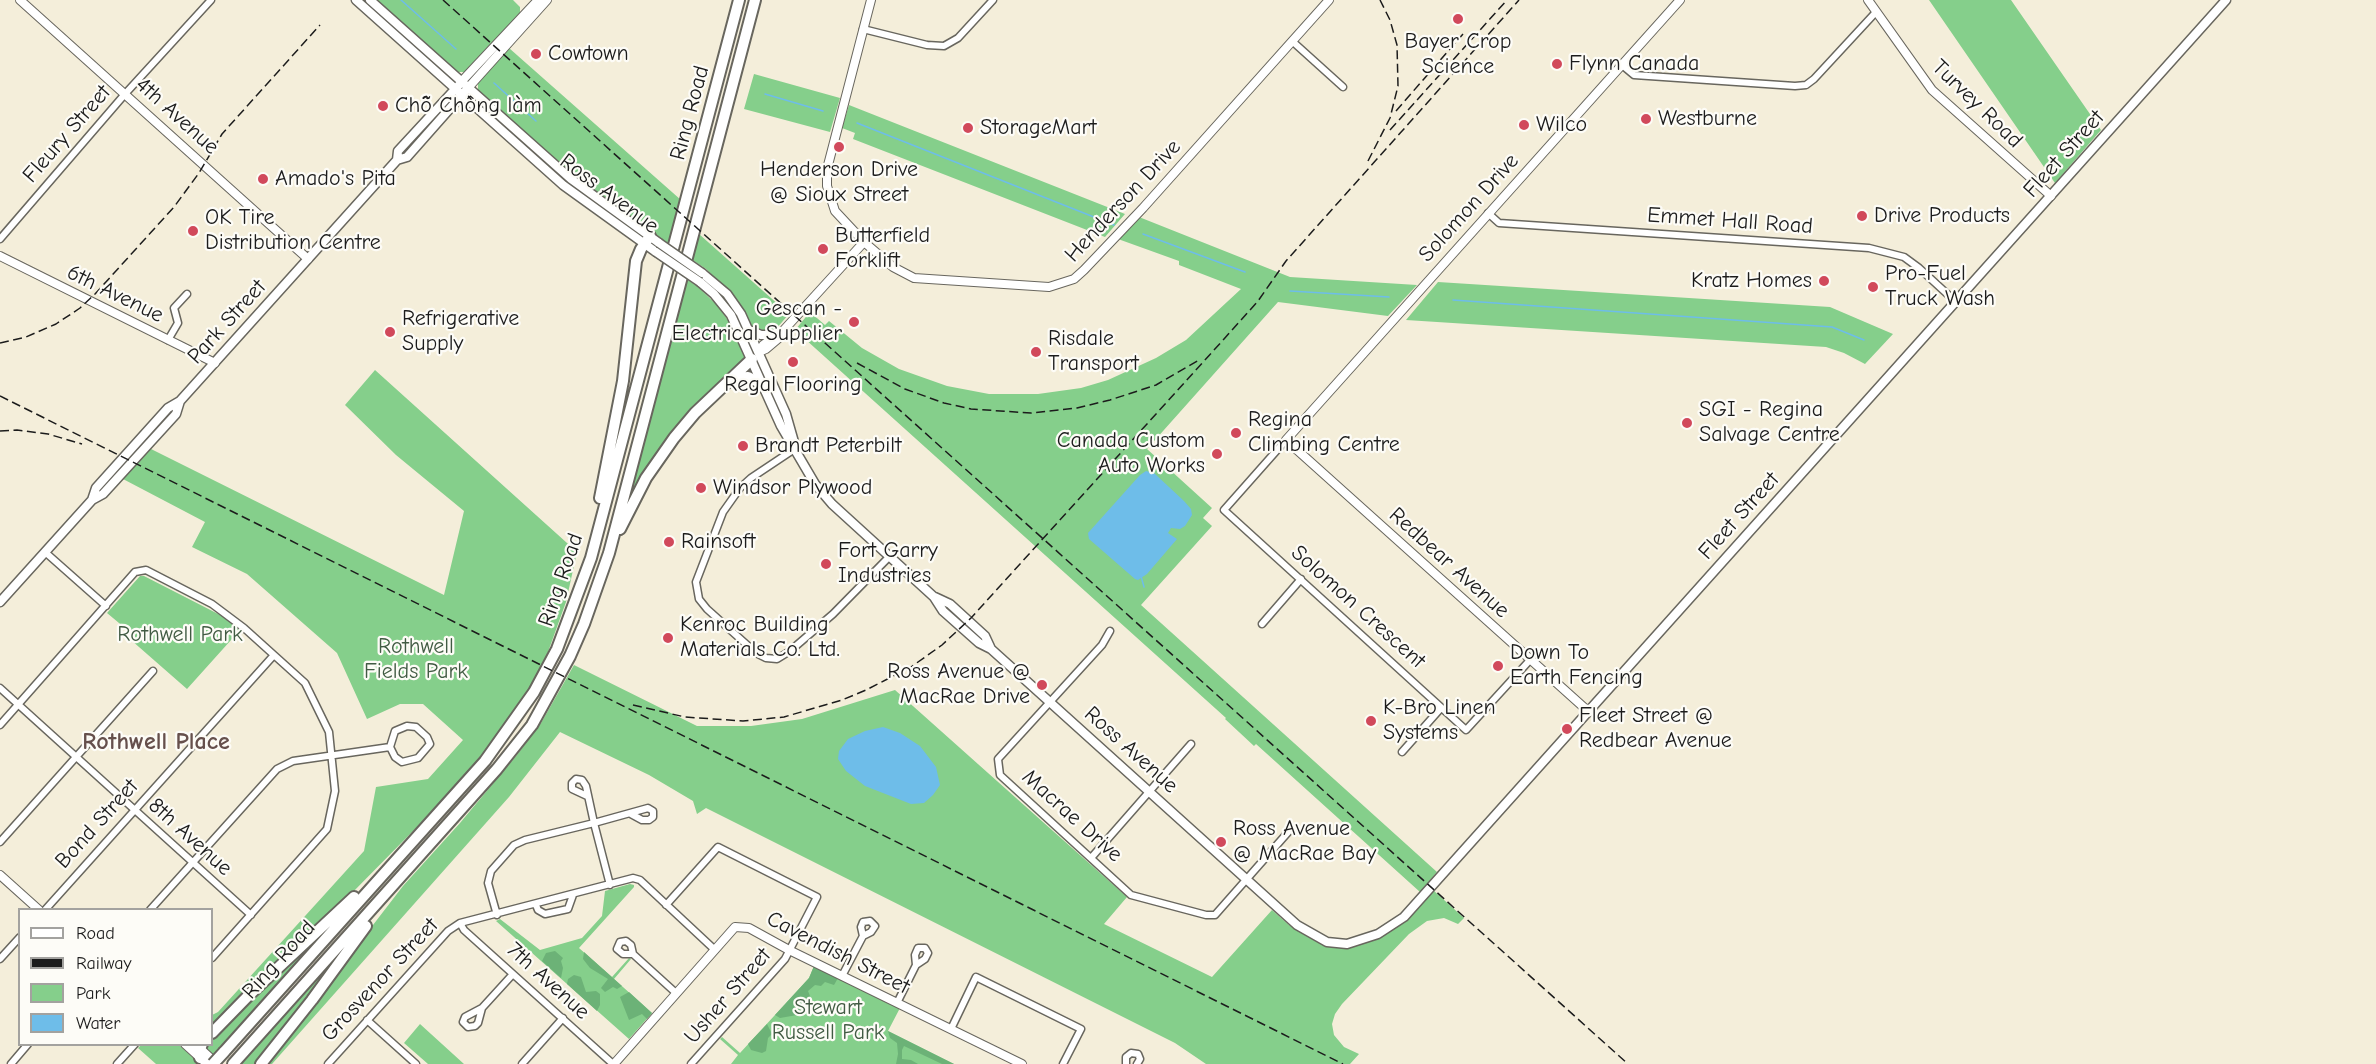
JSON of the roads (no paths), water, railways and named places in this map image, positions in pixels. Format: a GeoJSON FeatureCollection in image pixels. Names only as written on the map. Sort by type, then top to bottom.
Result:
{"type":"FeatureCollection","features":[{"type":"Feature","properties":{"kind":"highway","name":"Ring Road"},"geometry":{"type":"LineString","coordinates":[[215,1064],[484,761],[534,692],[557,649],[591,558],[740,0]]}},
{"type":"Feature","properties":{"kind":"highway","name":"Ring Road"},"geometry":{"type":"LineString","coordinates":[[234,1063],[497,770],[532,725],[570,656],[588,615],[609,553],[755,0]]}},
{"type":"Feature","properties":{"kind":"highway"},"geometry":{"type":"LineString","coordinates":[[575,604],[613,435],[624,369],[636,261],[652,244]]}},
{"type":"Feature","properties":{"kind":"highway"},"geometry":{"type":"LineString","coordinates":[[609,553],[635,498],[657,460],[695,413],[756,355]]}},
{"type":"Feature","properties":{"kind":"highway"},"geometry":{"type":"LineString","coordinates":[[731,380],[748,377],[765,388]]}},
{"type":"Feature","properties":{"kind":"highway"},"geometry":{"type":"LineString","coordinates":[[213,1031],[279,966],[399,857]]}},
{"type":"Feature","properties":{"kind":"highway"},"geometry":{"type":"LineString","coordinates":[[261,1064],[312,1000],[393,887]]}},
{"type":"Feature","properties":{"kind":"main road","name":"Ross Avenue"},"geometry":{"type":"LineString","coordinates":[[356,0],[462,88]]}},
{"type":"Feature","properties":{"kind":"main road","name":"Ross Avenue"},"geometry":{"type":"LineString","coordinates":[[370,0],[563,185],[652,244],[702,273],[727,294],[749,330],[765,388],[781,426],[824,495],[934,597],[949,616],[979,643],[991,649],[1247,879]]}},
{"type":"Feature","properties":{"kind":"main road","name":"Fleet Street"},"geometry":{"type":"LineString","coordinates":[[1247,879],[1297,925],[1327,942],[1347,944],[1378,934],[1404,917],[2226,0]]}},
{"type":"Feature","properties":{"kind":"main road","name":"Park Street"},"geometry":{"type":"LineString","coordinates":[[0,602],[92,500],[103,494],[176,414],[180,401],[397,160],[398,151],[462,88]]}},
{"type":"Feature","properties":{"kind":"main road","name":"Ross Avenue"},"geometry":{"type":"LineString","coordinates":[[652,244],[714,294],[732,315],[756,355],[790,422],[796,448]]}},
{"type":"Feature","properties":{"kind":"main road"},"geometry":{"type":"LineString","coordinates":[[749,330],[761,335],[778,334]]}},
{"type":"Feature","properties":{"kind":"street","name":"4th Avenue"},"geometry":{"type":"LineString","coordinates":[[20,0],[308,259]]}},
{"type":"Feature","properties":{"kind":"street","name":"Fleury Street"},"geometry":{"type":"LineString","coordinates":[[0,239],[125,94],[211,0]]}},
{"type":"Feature","properties":{"kind":"street","name":"Park Street"},"geometry":{"type":"LineString","coordinates":[[462,88],[538,0]]}},
{"type":"Feature","properties":{"kind":"street","name":"Park Street"},"geometry":{"type":"LineString","coordinates":[[462,88],[547,0]]}},
{"type":"Feature","properties":{"kind":"street","name":"Henderson Drive"},"geometry":{"type":"LineString","coordinates":[[871,0],[827,177],[830,201],[834,211],[864,242],[898,271],[922,279],[1049,287],[1074,279],[1143,208],[1329,0]]}},
{"type":"Feature","properties":{"kind":"street"},"geometry":{"type":"LineString","coordinates":[[863,29],[927,45],[944,46],[958,38],[993,0]]}},
{"type":"Feature","properties":{"kind":"street","name":"Solomon Drive"},"geometry":{"type":"LineString","coordinates":[[1286,440],[1680,0]]}},
{"type":"Feature","properties":{"kind":"street","name":"Turvey Road"},"geometry":{"type":"LineString","coordinates":[[1868,0],[1932,90],[2050,196]]}},
{"type":"Feature","properties":{"kind":"street"},"geometry":{"type":"LineString","coordinates":[[1622,65],[1634,75],[1806,85],[1876,12]]}},
{"type":"Feature","properties":{"kind":"street"},"geometry":{"type":"LineString","coordinates":[[1292,41],[1343,87]]}},
{"type":"Feature","properties":{"kind":"street","name":"Emmet Hall Road"},"geometry":{"type":"LineString","coordinates":[[1488,213],[1499,223],[1869,248],[1904,257],[1919,267],[1956,302]]}},
{"type":"Feature","properties":{"kind":"street"},"geometry":{"type":"LineString","coordinates":[[756,355],[779,338],[778,334],[864,242]]}},
{"type":"Feature","properties":{"kind":"street","name":"6th Avenue"},"geometry":{"type":"LineString","coordinates":[[0,256],[215,363]]}},
{"type":"Feature","properties":{"kind":"street"},"geometry":{"type":"LineString","coordinates":[[168,340],[178,323],[174,308],[186,294]]}},
{"type":"Feature","properties":{"kind":"street","name":"Solomon Crescent"},"geometry":{"type":"LineString","coordinates":[[1286,440],[1224,510],[1466,730],[1530,660]]}},
{"type":"Feature","properties":{"kind":"street","name":"Redbear Avenue"},"geometry":{"type":"LineString","coordinates":[[1286,440],[1589,712]]}},
{"type":"Feature","properties":{"kind":"street"},"geometry":{"type":"LineString","coordinates":[[796,448],[751,478],[740,488],[723,512],[696,582],[699,599],[707,609],[756,653],[766,658],[777,659],[790,651],[832,614],[889,557]]}},
{"type":"Feature","properties":{"kind":"street"},"geometry":{"type":"LineString","coordinates":[[45,552],[104,608]]}},
{"type":"Feature","properties":{"kind":"street"},"geometry":{"type":"LineString","coordinates":[[0,725],[135,572],[146,570],[212,604],[244,628],[305,683],[328,732],[332,754],[335,791],[327,829],[213,957]]}},
{"type":"Feature","properties":{"kind":"street"},"geometry":{"type":"LineString","coordinates":[[1262,624],[1301,579]]}},
{"type":"Feature","properties":{"kind":"street","name":"Macrae Drive"},"geometry":{"type":"LineString","coordinates":[[1110,632],[1102,645],[998,759],[1000,775],[1131,895],[1206,915],[1215,915],[1290,830]]}},
{"type":"Feature","properties":{"kind":"street","name":"Bond Street"},"geometry":{"type":"LineString","coordinates":[[46,908],[274,655]]}},
{"type":"Feature","properties":{"kind":"street"},"geometry":{"type":"LineString","coordinates":[[0,842],[153,671]]}},
{"type":"Feature","properties":{"kind":"street","name":"8th Avenue"},"geometry":{"type":"LineString","coordinates":[[0,688],[251,915]]}},
{"type":"Feature","properties":{"kind":"street"},"geometry":{"type":"LineString","coordinates":[[1402,752],[1442,708]]}},
{"type":"Feature","properties":{"kind":"street"},"geometry":{"type":"LineString","coordinates":[[406,726],[416,727],[427,737],[430,744],[418,758],[402,762],[395,757],[390,747],[395,731],[406,726]]}},
{"type":"Feature","properties":{"kind":"street"},"geometry":{"type":"LineString","coordinates":[[1091,858],[1191,744]]}},
{"type":"Feature","properties":{"kind":"street"},"geometry":{"type":"LineString","coordinates":[[151,908],[277,769],[293,761],[390,747]]}},
{"type":"Feature","properties":{"kind":"street"},"geometry":{"type":"LineString","coordinates":[[587,796],[610,885]]}},
{"type":"Feature","properties":{"kind":"street"},"geometry":{"type":"LineString","coordinates":[[497,915],[488,883],[490,871],[514,845],[525,840],[631,814]]}},
{"type":"Feature","properties":{"kind":"street","name":"Usher Street"},"geometry":{"type":"LineString","coordinates":[[666,905],[718,847],[817,897],[785,959],[692,1064]]}},
{"type":"Feature","properties":{"kind":"street"},"geometry":{"type":"LineString","coordinates":[[0,875],[38,908]]}},
{"type":"Feature","properties":{"kind":"street"},"geometry":{"type":"LineString","coordinates":[[460,924],[627,881],[646,887],[715,950]]}},
{"type":"Feature","properties":{"kind":"street"},"geometry":{"type":"LineString","coordinates":[[536,905],[545,914],[568,909],[573,895]]}},
{"type":"Feature","properties":{"kind":"street","name":"7th Avenue"},"geometry":{"type":"LineString","coordinates":[[460,924],[614,1064]]}},
{"type":"Feature","properties":{"kind":"street","name":"Grosvenor Street"},"geometry":{"type":"LineString","coordinates":[[328,1064],[448,931],[460,924]]}},
{"type":"Feature","properties":{"kind":"street","name":"Cavendish Street"},"geometry":{"type":"LineString","coordinates":[[614,1064],[735,927],[749,928],[1018,1063]]}},
{"type":"Feature","properties":{"kind":"street"},"geometry":{"type":"LineString","coordinates":[[842,976],[863,936]]}},
{"type":"Feature","properties":{"kind":"street"},"geometry":{"type":"LineString","coordinates":[[0,959],[18,939]]}},
{"type":"Feature","properties":{"kind":"street"},"geometry":{"type":"LineString","coordinates":[[633,954],[676,993]]}},
{"type":"Feature","properties":{"kind":"street"},"geometry":{"type":"LineString","coordinates":[[897,1004],[916,965]]}},
{"type":"Feature","properties":{"kind":"street"},"geometry":{"type":"LineString","coordinates":[[482,1008],[513,974]]}},
{"type":"Feature","properties":{"kind":"street"},"geometry":{"type":"LineString","coordinates":[[951,1029],[976,978],[1081,1029],[1064,1064]]}},
{"type":"Feature","properties":{"kind":"street"},"geometry":{"type":"LineString","coordinates":[[522,1064],[562,1018]]}},
{"type":"Feature","properties":{"kind":"street"},"geometry":{"type":"LineString","coordinates":[[367,1020],[416,1064]]}},
{"type":"Feature","properties":{"kind":"street"},"geometry":{"type":"LineString","coordinates":[[11,1064],[26,1046]]}},
{"type":"Feature","properties":{"kind":"street"},"geometry":{"type":"LineString","coordinates":[[117,1064],[133,1046]]}},
{"type":"Feature","properties":{"kind":"street"},"geometry":{"type":"LineString","coordinates":[[201,1052],[215,1064]]}},
{"type":"Feature","properties":{"kind":"street"},"geometry":{"type":"LineString","coordinates":[[1126,1064],[1126,1057],[1131,1053],[1138,1054],[1140,1059],[1137,1064]]}},
{"type":"Feature","properties":{"kind":"water"},"geometry":{"type":"Polygon","coordinates":[[[1146,471],[1154,473],[1184,501],[1191,509],[1192,515],[1185,526],[1180,529],[1171,528],[1168,533],[1177,539],[1147,574],[1138,580],[1089,539],[1088,533],[1146,471]]]}},
{"type":"Feature","properties":{"kind":"water"},"geometry":{"type":"Polygon","coordinates":[[[883,727],[900,733],[920,746],[936,767],[940,785],[924,803],[911,804],[865,786],[846,771],[838,759],[839,751],[848,739],[865,731],[883,727]]]}},
{"type":"Feature","properties":{"kind":"waterway"},"geometry":{"type":"LineString","coordinates":[[401,0],[456,49]]}},
{"type":"Feature","properties":{"kind":"waterway"},"geometry":{"type":"LineString","coordinates":[[494,83],[536,121]]}},
{"type":"Feature","properties":{"kind":"waterway"},"geometry":{"type":"LineString","coordinates":[[765,94],[823,111]]}},
{"type":"Feature","properties":{"kind":"waterway"},"geometry":{"type":"LineString","coordinates":[[857,123],[1114,225]]}},
{"type":"Feature","properties":{"kind":"waterway"},"geometry":{"type":"LineString","coordinates":[[1143,234],[1245,272]]}},
{"type":"Feature","properties":{"kind":"waterway"},"geometry":{"type":"LineString","coordinates":[[1290,291],[1389,297]]}},
{"type":"Feature","properties":{"kind":"waterway"},"geometry":{"type":"LineString","coordinates":[[1453,300],[1832,327],[1864,340]]}},
{"type":"Feature","properties":{"kind":"waterway"},"geometry":{"type":"LineString","coordinates":[[1141,576],[1144,587]]}},
{"type":"Feature","properties":{"kind":"railway"},"geometry":{"type":"LineString","coordinates":[[443,0],[1628,1064]]}},
{"type":"Feature","properties":{"kind":"railway"},"geometry":{"type":"LineString","coordinates":[[1368,161],[1390,118],[1398,86],[1397,45],[1390,20],[1380,0]]}},
{"type":"Feature","properties":{"kind":"railway"},"geometry":{"type":"LineString","coordinates":[[1390,130],[1507,0]]}},
{"type":"Feature","properties":{"kind":"railway"},"geometry":{"type":"LineString","coordinates":[[633,705],[685,717],[743,721],[784,717],[842,700],[866,690],[911,667],[942,645],[971,618],[1258,301],[1286,261],[1519,0]]}},
{"type":"Feature","properties":{"kind":"railway"},"geometry":{"type":"LineString","coordinates":[[0,343],[26,337],[56,324],[80,308],[95,294],[174,207],[199,173],[222,134],[320,25]]}},
{"type":"Feature","properties":{"kind":"railway"},"geometry":{"type":"LineString","coordinates":[[1396,111],[1463,34]]}},
{"type":"Feature","properties":{"kind":"railway"},"geometry":{"type":"LineString","coordinates":[[857,363],[905,389],[944,403],[971,409],[1031,413],[1077,408],[1110,400],[1156,385],[1199,360]]}},
{"type":"Feature","properties":{"kind":"railway"},"geometry":{"type":"LineString","coordinates":[[0,396],[1343,1064]]}},
{"type":"Feature","properties":{"kind":"railway"},"geometry":{"type":"LineString","coordinates":[[0,431],[17,430],[48,434],[82,444]]}},
{"type":"Feature","properties":{"kind":"place","name":"Bayer Crop Science"},"geometry":{"type":"Point","coordinates":[1458,19]}},
{"type":"Feature","properties":{"kind":"place","name":"Cowtown"},"geometry":{"type":"Point","coordinates":[536,54]}},
{"type":"Feature","properties":{"kind":"place","name":"Flynn Canada"},"geometry":{"type":"Point","coordinates":[1557,64]}},
{"type":"Feature","properties":{"kind":"place","name":"Chỗ Chồng làm"},"geometry":{"type":"Point","coordinates":[383,106]}},
{"type":"Feature","properties":{"kind":"place","name":"Westburne"},"geometry":{"type":"Point","coordinates":[1646,119]}},
{"type":"Feature","properties":{"kind":"place","name":"Wilco"},"geometry":{"type":"Point","coordinates":[1524,125]}},
{"type":"Feature","properties":{"kind":"place","name":"StorageMart"},"geometry":{"type":"Point","coordinates":[968,128]}},
{"type":"Feature","properties":{"kind":"place","name":"Henderson Drive @ Sioux Street"},"geometry":{"type":"Point","coordinates":[839,147]}},
{"type":"Feature","properties":{"kind":"place","name":"Amado's Pita"},"geometry":{"type":"Point","coordinates":[263,179]}},
{"type":"Feature","properties":{"kind":"place","name":"Drive Products"},"geometry":{"type":"Point","coordinates":[1862,216]}},
{"type":"Feature","properties":{"kind":"place","name":"OK Tire Distribution Centre"},"geometry":{"type":"Point","coordinates":[193,231]}},
{"type":"Feature","properties":{"kind":"place","name":"Butterfield Forklift"},"geometry":{"type":"Point","coordinates":[823,249]}},
{"type":"Feature","properties":{"kind":"place","name":"Kratz Homes"},"geometry":{"type":"Point","coordinates":[1824,281]}},
{"type":"Feature","properties":{"kind":"place","name":"Pro-Fuel Truck Wash"},"geometry":{"type":"Point","coordinates":[1873,287]}},
{"type":"Feature","properties":{"kind":"place","name":"Gescan - Electrical Supplier"},"geometry":{"type":"Point","coordinates":[854,322]}},
{"type":"Feature","properties":{"kind":"place","name":"Refrigerative Supply"},"geometry":{"type":"Point","coordinates":[390,332]}},
{"type":"Feature","properties":{"kind":"place","name":"Risdale Transport"},"geometry":{"type":"Point","coordinates":[1036,352]}},
{"type":"Feature","properties":{"kind":"place","name":"Regal Flooring"},"geometry":{"type":"Point","coordinates":[793,362]}},
{"type":"Feature","properties":{"kind":"place","name":"SGI - Regina Salvage Centre"},"geometry":{"type":"Point","coordinates":[1687,423]}},
{"type":"Feature","properties":{"kind":"place","name":"Regina Climbing Centre"},"geometry":{"type":"Point","coordinates":[1236,433]}},
{"type":"Feature","properties":{"kind":"place","name":"Brandt Peterbilt"},"geometry":{"type":"Point","coordinates":[743,446]}},
{"type":"Feature","properties":{"kind":"place","name":"Canada Custom Auto Works"},"geometry":{"type":"Point","coordinates":[1217,454]}},
{"type":"Feature","properties":{"kind":"place","name":"Windsor Plywood"},"geometry":{"type":"Point","coordinates":[701,488]}},
{"type":"Feature","properties":{"kind":"place","name":"Rainsoft"},"geometry":{"type":"Point","coordinates":[669,542]}},
{"type":"Feature","properties":{"kind":"place","name":"Fort Garry Industries"},"geometry":{"type":"Point","coordinates":[826,564]}},
{"type":"Feature","properties":{"kind":"place","name":"Kenroc Building Materials Co. Ltd."},"geometry":{"type":"Point","coordinates":[668,638]}},
{"type":"Feature","properties":{"kind":"place","name":"Down To Earth Fencing"},"geometry":{"type":"Point","coordinates":[1498,666]}},
{"type":"Feature","properties":{"kind":"place","name":"Ross Avenue @ MacRae Drive"},"geometry":{"type":"Point","coordinates":[1042,685]}},
{"type":"Feature","properties":{"kind":"place","name":"K-Bro Linen Systems"},"geometry":{"type":"Point","coordinates":[1371,721]}},
{"type":"Feature","properties":{"kind":"place","name":"Fleet Street @ Redbear Avenue"},"geometry":{"type":"Point","coordinates":[1567,729]}},
{"type":"Feature","properties":{"kind":"place","name":"Ross Avenue @ MacRae Bay"},"geometry":{"type":"Point","coordinates":[1221,842]}},
{"type":"Feature","properties":{"kind":"district","name":"Rothwell Place"},"geometry":{"type":"Point","coordinates":[156,742]}},
{"type":"Feature","properties":{"kind":"park label","name":"Rothwell Park"},"geometry":{"type":"Point","coordinates":[180,635]}},
{"type":"Feature","properties":{"kind":"park label","name":"Rothwell Fields Park"},"geometry":{"type":"Point","coordinates":[416,660]}},
{"type":"Feature","properties":{"kind":"park label","name":"Stewart Russell Park"},"geometry":{"type":"Point","coordinates":[828,1020]}}]}
